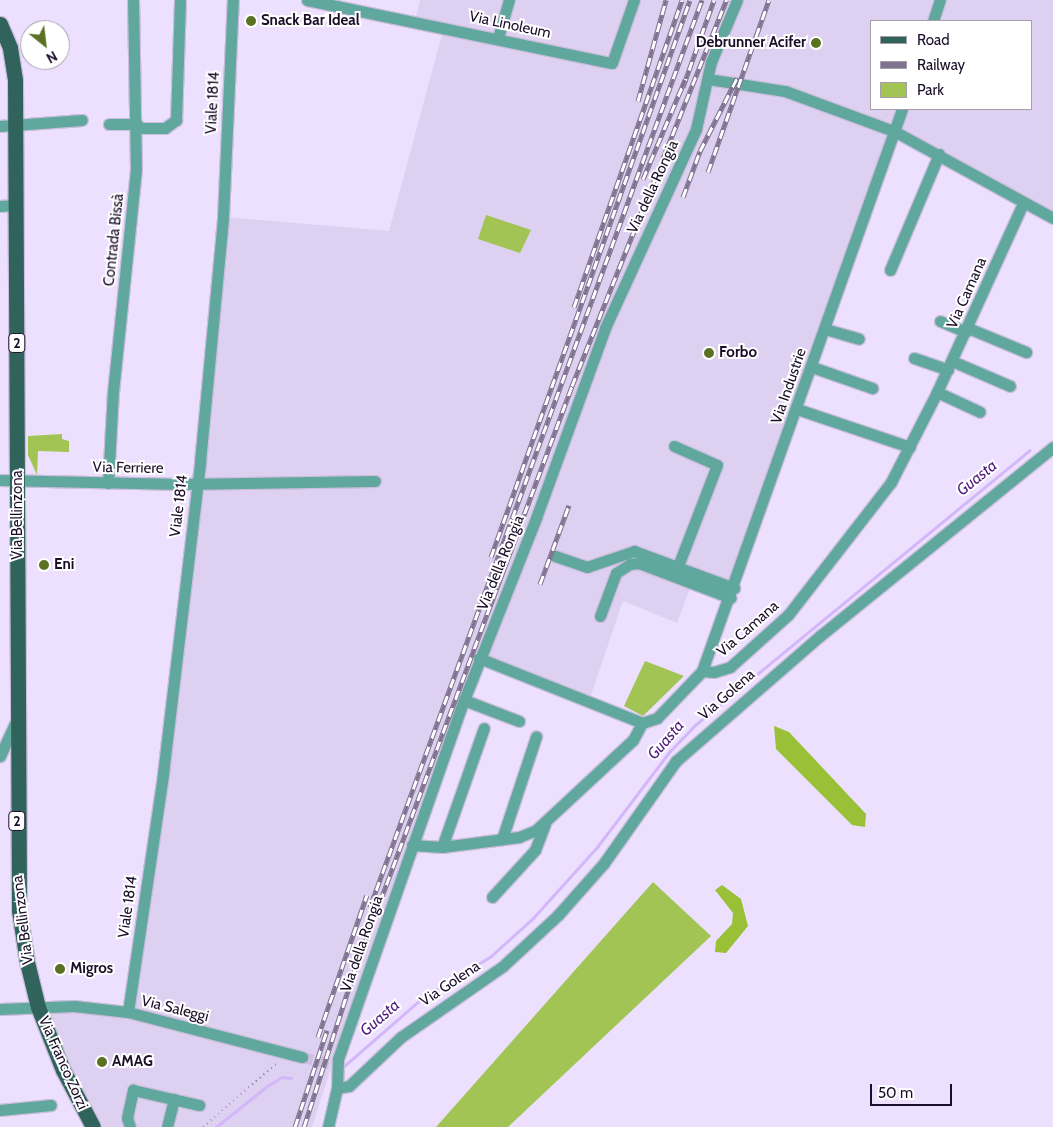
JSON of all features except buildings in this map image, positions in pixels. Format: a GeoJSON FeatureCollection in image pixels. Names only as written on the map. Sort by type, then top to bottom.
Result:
{"type":"FeatureCollection","features":[{"type":"Feature","properties":{"kind":"main road","name":"Via Bellinzona"},"geometry":{"type":"LineString","coordinates":[[0,24],[10,48],[14,70],[8,126],[16,205],[18,480],[17,881],[23,941],[38,1007]]}},
{"type":"Feature","properties":{"kind":"main road","name":"Via Franco Zorzi"},"geometry":{"type":"LineString","coordinates":[[38,1007],[63,1070],[93,1127]]}},
{"type":"Feature","properties":{"kind":"street","name":"Contrada Bissà"},"geometry":{"type":"LineString","coordinates":[[108,483],[113,392],[136,170],[137,126],[134,0]]}},
{"type":"Feature","properties":{"kind":"street","name":"Viale 1814"},"geometry":{"type":"LineString","coordinates":[[128,1012],[163,774],[197,484],[223,217],[233,0]]}},
{"type":"Feature","properties":{"kind":"street","name":"Via Linoleum"},"geometry":{"type":"LineString","coordinates":[[307,0],[612,63],[634,0]]}},
{"type":"Feature","properties":{"kind":"street"},"geometry":{"type":"LineString","coordinates":[[498,38],[509,0]]}},
{"type":"Feature","properties":{"kind":"street","name":"Via della Rongia"},"geometry":{"type":"LineString","coordinates":[[337,1088],[335,1065],[479,658],[536,518],[605,328],[696,130],[711,62],[736,0]]}},
{"type":"Feature","properties":{"kind":"street"},"geometry":{"type":"LineString","coordinates":[[933,20],[940,0]]}},
{"type":"Feature","properties":{"kind":"street"},"geometry":{"type":"LineString","coordinates":[[109,124],[165,128],[175,123],[180,1]]}},
{"type":"Feature","properties":{"kind":"street"},"geometry":{"type":"LineString","coordinates":[[708,79],[785,91],[894,131],[1053,218]]}},
{"type":"Feature","properties":{"kind":"street","name":"Via Industrie"},"geometry":{"type":"LineString","coordinates":[[702,671],[732,593],[902,110]]}},
{"type":"Feature","properties":{"kind":"street"},"geometry":{"type":"LineString","coordinates":[[8,126],[82,120]]}},
{"type":"Feature","properties":{"kind":"street"},"geometry":{"type":"LineString","coordinates":[[890,270],[938,154]]}},
{"type":"Feature","properties":{"kind":"street","name":"Via Camana"},"geometry":{"type":"LineString","coordinates":[[702,671],[714,672],[730,667],[798,604],[876,503],[910,447],[937,392],[967,330],[1023,203]]}},
{"type":"Feature","properties":{"kind":"street"},"geometry":{"type":"LineString","coordinates":[[0,206],[16,205]]}},
{"type":"Feature","properties":{"kind":"street"},"geometry":{"type":"LineString","coordinates":[[940,321],[1026,352]]}},
{"type":"Feature","properties":{"kind":"street"},"geometry":{"type":"LineString","coordinates":[[825,329],[860,338]]}},
{"type":"Feature","properties":{"kind":"street"},"geometry":{"type":"LineString","coordinates":[[914,358],[950,365],[1010,386]]}},
{"type":"Feature","properties":{"kind":"street"},"geometry":{"type":"LineString","coordinates":[[812,367],[872,388]]}},
{"type":"Feature","properties":{"kind":"street"},"geometry":{"type":"LineString","coordinates":[[937,392],[980,412]]}},
{"type":"Feature","properties":{"kind":"street"},"geometry":{"type":"LineString","coordinates":[[797,409],[910,447]]}},
{"type":"Feature","properties":{"kind":"street"},"geometry":{"type":"LineString","coordinates":[[674,446],[717,465],[678,566]]}},
{"type":"Feature","properties":{"kind":"street","name":"Via Golena"},"geometry":{"type":"LineString","coordinates":[[337,1088],[349,1086],[401,1038],[503,966],[558,915],[604,863],[676,761],[828,629],[1053,447]]}},
{"type":"Feature","properties":{"kind":"street","name":"Via Ferriere"},"geometry":{"type":"LineString","coordinates":[[0,480],[197,484],[375,481]]}},
{"type":"Feature","properties":{"kind":"street"},"geometry":{"type":"LineString","coordinates":[[555,556],[586,567],[634,551],[678,566],[732,593]]}},
{"type":"Feature","properties":{"kind":"street"},"geometry":{"type":"LineString","coordinates":[[600,616],[616,574],[630,564],[639,563],[732,593]]}},
{"type":"Feature","properties":{"kind":"street"},"geometry":{"type":"LineString","coordinates":[[479,658],[642,723],[656,718],[702,671]]}},
{"type":"Feature","properties":{"kind":"street"},"geometry":{"type":"LineString","coordinates":[[464,700],[519,721]]}},
{"type":"Feature","properties":{"kind":"street"},"geometry":{"type":"LineString","coordinates":[[0,756],[18,715]]}},
{"type":"Feature","properties":{"kind":"street"},"geometry":{"type":"LineString","coordinates":[[412,846],[442,847],[528,834],[545,824],[633,740],[642,723]]}},
{"type":"Feature","properties":{"kind":"street"},"geometry":{"type":"LineString","coordinates":[[442,847],[484,728]]}},
{"type":"Feature","properties":{"kind":"street"},"geometry":{"type":"LineString","coordinates":[[502,839],[536,737]]}},
{"type":"Feature","properties":{"kind":"street"},"geometry":{"type":"LineString","coordinates":[[492,897],[535,850],[545,824]]}},
{"type":"Feature","properties":{"kind":"street","name":"Via Saleggi"},"geometry":{"type":"LineString","coordinates":[[38,1007],[74,1006],[128,1012],[302,1057]]}},
{"type":"Feature","properties":{"kind":"street","name":"Via Franco Zorzi"},"geometry":{"type":"LineString","coordinates":[[0,1009],[38,1007]]}},
{"type":"Feature","properties":{"kind":"street"},"geometry":{"type":"LineString","coordinates":[[328,1127],[337,1088]]}},
{"type":"Feature","properties":{"kind":"street"},"geometry":{"type":"LineString","coordinates":[[130,1127],[127,1118],[133,1090],[199,1105]]}},
{"type":"Feature","properties":{"kind":"street"},"geometry":{"type":"LineString","coordinates":[[167,1127],[174,1099]]}},
{"type":"Feature","properties":{"kind":"street"},"geometry":{"type":"LineString","coordinates":[[0,1110],[51,1105]]}},
{"type":"Feature","properties":{"kind":"path"},"geometry":{"type":"LineString","coordinates":[[203,1127],[286,1053]]}},
{"type":"Feature","properties":{"kind":"shaded area"},"geometry":{"type":"Polygon","coordinates":[[[420,0],[1053,0],[1053,214],[904,129],[894,131],[731,598],[691,586],[677,623],[623,601],[588,704],[479,659],[355,994],[312,1127],[93,1127],[38,1007],[128,1012],[163,774],[223,217],[389,231],[444,27],[415,21],[420,0]]]}},
{"type":"Feature","properties":{"kind":"green space"},"geometry":{"type":"Polygon","coordinates":[[[486,215],[531,230],[520,253],[478,239],[486,215]]]}},
{"type":"Feature","properties":{"kind":"green space"},"geometry":{"type":"Polygon","coordinates":[[[62,434],[62,439],[69,441],[69,452],[38,451],[37,475],[28,455],[28,436],[62,434]]]}},
{"type":"Feature","properties":{"kind":"green space"},"geometry":{"type":"Polygon","coordinates":[[[645,661],[684,676],[643,716],[624,706],[645,661]]]}},
{"type":"Feature","properties":{"kind":"green space"},"geometry":{"type":"Polygon","coordinates":[[[774,726],[789,732],[866,814],[865,827],[852,825],[776,749],[774,726]]]}},
{"type":"Feature","properties":{"kind":"green space"},"geometry":{"type":"Polygon","coordinates":[[[653,882],[711,936],[508,1127],[436,1127],[653,882]]]}},
{"type":"Feature","properties":{"kind":"green space"},"geometry":{"type":"Polygon","coordinates":[[[722,885],[741,899],[748,926],[726,953],[715,952],[716,941],[732,924],[733,913],[715,890],[722,885]]]}},
{"type":"Feature","properties":{"kind":"waterway","name":"Guasta"},"geometry":{"type":"LineString","coordinates":[[344,1066],[420,1000],[491,956],[533,918],[597,847],[670,751],[695,725],[1030,450]]}},
{"type":"Feature","properties":{"kind":"waterway"},"geometry":{"type":"LineString","coordinates":[[216,1127],[267,1086],[282,1077],[291,1078]]}},
{"type":"Feature","properties":{"kind":"tunnel"},"geometry":{"type":"LineString","coordinates":[[302,1057],[332,1064]]}},
{"type":"Feature","properties":{"kind":"railway"},"geometry":{"type":"LineString","coordinates":[[638,101],[666,0]]}},
{"type":"Feature","properties":{"kind":"railway"},"geometry":{"type":"LineString","coordinates":[[574,307],[682,0]]}},
{"type":"Feature","properties":{"kind":"railway"},"geometry":{"type":"LineString","coordinates":[[491,557],[690,0]]}},
{"type":"Feature","properties":{"kind":"railway"},"geometry":{"type":"LineString","coordinates":[[370,907],[702,0]]}},
{"type":"Feature","properties":{"kind":"railway"},"geometry":{"type":"LineString","coordinates":[[683,87],[714,0]]}},
{"type":"Feature","properties":{"kind":"railway"},"geometry":{"type":"LineString","coordinates":[[304,1127],[355,969],[572,386],[726,0]]}},
{"type":"Feature","properties":{"kind":"railway"},"geometry":{"type":"LineString","coordinates":[[708,172],[769,0]]}},
{"type":"Feature","properties":{"kind":"railway"},"geometry":{"type":"LineString","coordinates":[[683,197],[700,151],[737,78]]}},
{"type":"Feature","properties":{"kind":"railway"},"geometry":{"type":"LineString","coordinates":[[643,179],[685,80]]}},
{"type":"Feature","properties":{"kind":"railway"},"geometry":{"type":"LineString","coordinates":[[540,584],[569,505]]}},
{"type":"Feature","properties":{"kind":"railway"},"geometry":{"type":"LineString","coordinates":[[318,1037],[367,895]]}},
{"type":"Feature","properties":{"kind":"railway"},"geometry":{"type":"LineString","coordinates":[[295,1127],[327,1030]]}},
{"type":"Feature","properties":{"kind":"place","name":"Snack Bar Ideal"},"geometry":{"type":"Point","coordinates":[251,21]}},
{"type":"Feature","properties":{"kind":"place","name":"Debrunner Acifer"},"geometry":{"type":"Point","coordinates":[816,43]}},
{"type":"Feature","properties":{"kind":"place","name":"Forbo"},"geometry":{"type":"Point","coordinates":[709,353]}},
{"type":"Feature","properties":{"kind":"place","name":"Eni"},"geometry":{"type":"Point","coordinates":[44,565]}},
{"type":"Feature","properties":{"kind":"place","name":"Migros"},"geometry":{"type":"Point","coordinates":[60,969]}},
{"type":"Feature","properties":{"kind":"place","name":"AMAG"},"geometry":{"type":"Point","coordinates":[102,1062]}}]}
